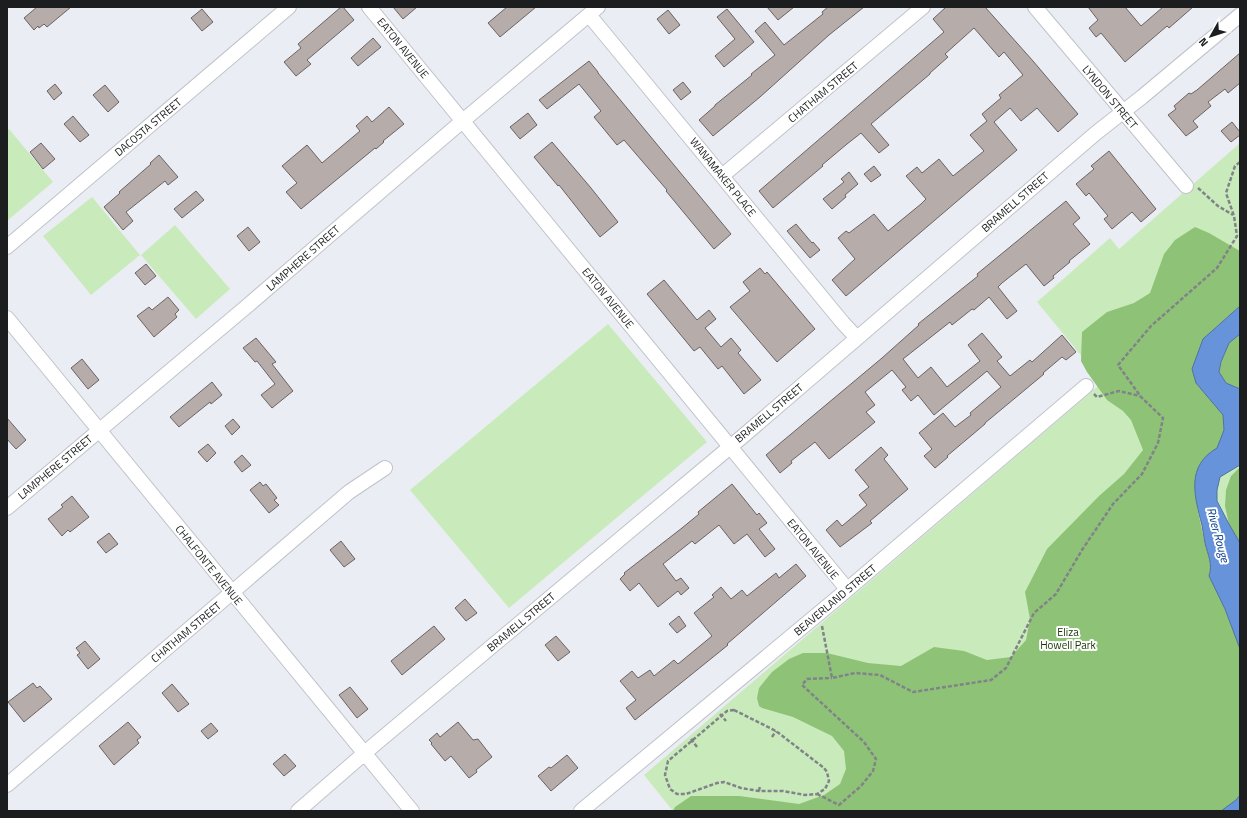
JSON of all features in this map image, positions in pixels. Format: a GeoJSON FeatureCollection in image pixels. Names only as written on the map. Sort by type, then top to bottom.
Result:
{"type":"FeatureCollection","features":[{"type":"Feature","properties":{"kind":"street","name":"DACOSTA STREET"},"geometry":{"type":"LineString","coordinates":[[7,247],[289,7]]}},
{"type":"Feature","properties":{"kind":"street","name":"EATON AVENUE"},"geometry":{"type":"LineString","coordinates":[[369,7],[847,589]]}},
{"type":"Feature","properties":{"kind":"street","name":"CHATHAM STREET"},"geometry":{"type":"LineString","coordinates":[[722,176],[923,7]]}},
{"type":"Feature","properties":{"kind":"street","name":"LYNDON STREET"},"geometry":{"type":"LineString","coordinates":[[1035,7],[1185,185]]}},
{"type":"Feature","properties":{"kind":"street","name":"LAMPHERE STREET"},"geometry":{"type":"LineString","coordinates":[[7,508],[594,11]]}},
{"type":"Feature","properties":{"kind":"street","name":"WANAMAKER PLACE"},"geometry":{"type":"LineString","coordinates":[[594,11],[722,176],[857,338]]}},
{"type":"Feature","properties":{"kind":"street","name":"BRAMELL STREET"},"geometry":{"type":"LineString","coordinates":[[298,811],[857,338],[1096,132],[1142,97],[1240,16]]}},
{"type":"Feature","properties":{"kind":"street","name":"CHALFONTE AVENUE"},"geometry":{"type":"LineString","coordinates":[[7,318],[412,811]]}},
{"type":"Feature","properties":{"kind":"street","name":"BEAVERLAND STREET"},"geometry":{"type":"LineString","coordinates":[[581,811],[817,615],[1086,386]]}},
{"type":"Feature","properties":{"kind":"street","name":"CHATHAM STREET"},"geometry":{"type":"LineString","coordinates":[[7,785],[349,492],[385,468]]}},
{"type":"Feature","properties":{"kind":"path"},"geometry":{"type":"LineString","coordinates":[[1237,236],[1234,216],[1226,193],[1235,166],[1240,162]]}},
{"type":"Feature","properties":{"kind":"path"},"geometry":{"type":"LineString","coordinates":[[1185,185],[1192,184],[1201,190],[1218,206],[1234,216]]}},
{"type":"Feature","properties":{"kind":"path"},"geometry":{"type":"LineString","coordinates":[[817,794],[839,805],[861,786],[874,771],[876,759],[864,742],[802,685],[807,679],[832,678],[855,673],[880,675],[913,692],[991,680],[1006,668],[1016,645],[1034,613],[1056,594],[1082,550],[1113,504],[1142,474],[1158,443],[1163,418],[1141,396],[1118,365],[1151,326],[1217,268],[1240,232]]}},
{"type":"Feature","properties":{"kind":"path"},"geometry":{"type":"LineString","coordinates":[[1086,386],[1097,397],[1119,391],[1141,396]]}},
{"type":"Feature","properties":{"kind":"path"},"geometry":{"type":"LineString","coordinates":[[817,615],[822,622],[832,678]]}},
{"type":"Feature","properties":{"kind":"path"},"geometry":{"type":"LineString","coordinates":[[734,710],[776,731],[824,768],[827,772],[829,781],[825,789],[817,794],[805,795],[783,791],[760,791],[741,788],[724,782],[686,794],[677,794],[670,789],[665,775],[668,761],[727,711],[734,710]]}},
{"type":"Feature","properties":{"kind":"path"},"geometry":{"type":"LineString","coordinates":[[772,737],[776,731]]}},
{"type":"Feature","properties":{"kind":"path"},"geometry":{"type":"LineString","coordinates":[[760,786],[760,791]]}},
{"type":"Feature","properties":{"kind":"green space"},"geometry":{"type":"Polygon","coordinates":[[[9,129],[53,182],[7,221],[7,130],[9,129]]]}},
{"type":"Feature","properties":{"kind":"green space","name":"Eliza Howell Park"},"geometry":{"type":"Polygon","coordinates":[[[1240,143],[1240,811],[673,811],[644,775],[1103,382],[1037,302],[1110,238],[1119,249],[1240,143]]]}},
{"type":"Feature","properties":{"kind":"green space"},"geometry":{"type":"Polygon","coordinates":[[[92,197],[140,255],[91,295],[43,236],[92,197]]]}},
{"type":"Feature","properties":{"kind":"green space"},"geometry":{"type":"Polygon","coordinates":[[[175,225],[230,289],[196,319],[141,255],[175,225]]]}},
{"type":"Feature","properties":{"kind":"green space","name":"Eliza Howell Park"},"geometry":{"type":"Polygon","coordinates":[[[1195,227],[1209,233],[1240,251],[1240,306],[1214,329],[1196,383],[1223,415],[1224,430],[1197,507],[1205,544],[1210,558],[1211,570],[1209,576],[1225,609],[1240,649],[1240,795],[1236,800],[1221,811],[673,811],[675,807],[691,796],[739,796],[799,804],[824,795],[840,784],[846,769],[844,751],[832,736],[793,717],[759,706],[757,698],[759,688],[772,672],[789,659],[803,653],[827,653],[868,663],[901,666],[934,647],[964,651],[987,660],[1011,657],[1026,640],[1030,619],[1025,592],[1047,549],[1099,496],[1124,474],[1143,450],[1131,420],[1123,411],[1107,400],[1081,361],[1082,332],[1107,312],[1134,303],[1150,293],[1164,254],[1175,240],[1195,227]]]}},
{"type":"Feature","properties":{"kind":"green space"},"geometry":{"type":"Polygon","coordinates":[[[608,324],[707,442],[509,608],[410,490],[608,324]]]}},
{"type":"Feature","properties":{"kind":"green space"},"geometry":{"type":"Polygon","coordinates":[[[1240,334],[1240,389],[1226,383],[1219,372],[1229,343],[1240,334]]]}},
{"type":"Feature","properties":{"kind":"green space"},"geometry":{"type":"Polygon","coordinates":[[[1240,467],[1240,543],[1229,524],[1225,506],[1226,490],[1231,476],[1240,467]]]}},
{"type":"Feature","properties":{"kind":"water","name":"River Rouge"},"geometry":{"type":"Polygon","coordinates":[[[1240,306],[1240,334],[1229,343],[1221,362],[1219,372],[1226,383],[1240,389],[1240,465],[1220,477],[1217,490],[1217,501],[1240,543],[1240,649],[1225,609],[1209,576],[1209,556],[1195,492],[1195,482],[1200,463],[1207,455],[1217,448],[1224,430],[1223,415],[1196,383],[1192,369],[1203,339],[1240,306]]]}},
{"type":"Feature","properties":{"kind":"water"},"geometry":{"type":"Polygon","coordinates":[[[1240,795],[1240,811],[1221,811],[1236,800],[1240,795]]]}},
{"type":"Feature","properties":{"kind":"building"},"geometry":{"type":"Polygon","coordinates":[[[37,7],[71,7],[47,27],[44,24],[39,28],[38,26],[34,30],[24,18],[37,7]]]}},
{"type":"Feature","properties":{"kind":"building"},"geometry":{"type":"Polygon","coordinates":[[[341,7],[343,7],[354,20],[307,60],[311,64],[296,76],[284,62],[301,48],[298,44],[341,7]]]}},
{"type":"Feature","properties":{"kind":"building"},"geometry":{"type":"Polygon","coordinates":[[[393,7],[417,7],[403,19],[393,7]]]}},
{"type":"Feature","properties":{"kind":"building"},"geometry":{"type":"Polygon","coordinates":[[[507,7],[536,7],[500,37],[488,23],[507,7]]]}},
{"type":"Feature","properties":{"kind":"building"},"geometry":{"type":"Polygon","coordinates":[[[767,7],[794,7],[778,20],[767,7]]]}},
{"type":"Feature","properties":{"kind":"building"},"geometry":{"type":"Polygon","coordinates":[[[828,7],[864,7],[829,35],[760,97],[713,136],[699,120],[775,55],[755,31],[765,22],[784,45],[823,14],[822,12],[828,7]]]}},
{"type":"Feature","properties":{"kind":"building"},"geometry":{"type":"Polygon","coordinates":[[[946,7],[985,7],[1078,114],[1058,132],[1037,108],[1021,121],[1010,108],[994,122],[1017,150],[846,296],[832,280],[855,259],[838,238],[846,231],[849,233],[874,214],[888,231],[921,204],[926,199],[906,176],[917,167],[922,173],[939,159],[953,176],[984,151],[970,135],[987,121],[982,114],[1001,98],[999,95],[1023,75],[1004,52],[999,57],[974,28],[945,54],[948,57],[930,74],[871,124],[889,145],[879,153],[861,133],[773,208],[759,191],[944,32],[933,19],[946,7]]]}},
{"type":"Feature","properties":{"kind":"building"},"geometry":{"type":"Polygon","coordinates":[[[1088,7],[1125,7],[1141,26],[1163,7],[1193,7],[1169,28],[1167,26],[1125,62],[1101,33],[1096,37],[1089,28],[1098,20],[1088,7]]]}},
{"type":"Feature","properties":{"kind":"building"},"geometry":{"type":"Polygon","coordinates":[[[202,9],[213,22],[202,31],[191,18],[202,9]]]}},
{"type":"Feature","properties":{"kind":"building"},"geometry":{"type":"Polygon","coordinates":[[[727,9],[754,42],[724,67],[715,56],[735,39],[717,17],[727,9]]]}},
{"type":"Feature","properties":{"kind":"building"},"geometry":{"type":"Polygon","coordinates":[[[668,10],[680,25],[669,34],[657,19],[668,10]]]}},
{"type":"Feature","properties":{"kind":"building"},"geometry":{"type":"Polygon","coordinates":[[[373,38],[381,47],[358,66],[351,58],[373,38]]]}},
{"type":"Feature","properties":{"kind":"building"},"geometry":{"type":"Polygon","coordinates":[[[1240,53],[1240,83],[1228,93],[1225,89],[1208,102],[1211,106],[1193,121],[1198,127],[1186,136],[1168,115],[1176,109],[1174,106],[1189,93],[1191,94],[1197,90],[1240,53]]]}},
{"type":"Feature","properties":{"kind":"building"},"geometry":{"type":"Polygon","coordinates":[[[589,61],[731,234],[714,249],[666,191],[667,190],[624,140],[617,145],[594,117],[601,111],[579,84],[547,109],[539,100],[589,61]]]}},
{"type":"Feature","properties":{"kind":"building"},"geometry":{"type":"Polygon","coordinates":[[[683,82],[691,92],[681,100],[673,90],[683,82]]]}},
{"type":"Feature","properties":{"kind":"building"},"geometry":{"type":"Polygon","coordinates":[[[55,84],[62,93],[54,100],[47,91],[55,84]]]}},
{"type":"Feature","properties":{"kind":"building"},"geometry":{"type":"Polygon","coordinates":[[[105,85],[119,102],[108,112],[93,95],[105,85]]]}},
{"type":"Feature","properties":{"kind":"building"},"geometry":{"type":"Polygon","coordinates":[[[389,107],[404,124],[383,141],[384,142],[376,149],[375,148],[301,209],[286,192],[297,183],[282,166],[307,145],[322,163],[360,131],[356,126],[367,116],[372,122],[389,107]]]}},
{"type":"Feature","properties":{"kind":"building"},"geometry":{"type":"Polygon","coordinates":[[[528,113],[537,125],[520,139],[510,127],[528,113]]]}},
{"type":"Feature","properties":{"kind":"building"},"geometry":{"type":"Polygon","coordinates":[[[73,116],[89,135],[80,142],[64,124],[73,116]]]}},
{"type":"Feature","properties":{"kind":"building"},"geometry":{"type":"Polygon","coordinates":[[[1232,122],[1240,132],[1240,135],[1231,142],[1221,131],[1232,122]]]}},
{"type":"Feature","properties":{"kind":"building"},"geometry":{"type":"Polygon","coordinates":[[[552,142],[618,222],[600,237],[559,185],[558,186],[534,157],[552,142]]]}},
{"type":"Feature","properties":{"kind":"building"},"geometry":{"type":"Polygon","coordinates":[[[41,143],[55,159],[43,169],[30,152],[41,143]]]}},
{"type":"Feature","properties":{"kind":"building"},"geometry":{"type":"Polygon","coordinates":[[[1109,151],[1156,209],[1141,222],[1132,212],[1112,229],[1104,219],[1108,216],[1089,193],[1086,196],[1076,184],[1094,169],[1091,166],[1109,151]]]}},
{"type":"Feature","properties":{"kind":"building"},"geometry":{"type":"Polygon","coordinates":[[[159,155],[178,177],[168,185],[165,181],[126,212],[133,221],[123,230],[104,207],[159,155]]]}},
{"type":"Feature","properties":{"kind":"building"},"geometry":{"type":"Polygon","coordinates":[[[874,166],[881,175],[871,182],[864,174],[874,166]]]}},
{"type":"Feature","properties":{"kind":"building"},"geometry":{"type":"Polygon","coordinates":[[[849,172],[858,184],[832,209],[823,199],[844,182],[841,179],[849,172]]]}},
{"type":"Feature","properties":{"kind":"building"},"geometry":{"type":"Polygon","coordinates":[[[196,191],[204,200],[182,218],[174,209],[196,191]]]}},
{"type":"Feature","properties":{"kind":"building"},"geometry":{"type":"Polygon","coordinates":[[[1066,201],[1080,218],[1073,224],[1090,244],[1069,261],[1070,262],[1053,276],[1054,278],[1044,286],[1026,264],[1002,283],[998,287],[1017,311],[1007,319],[989,297],[974,310],[972,309],[952,325],[950,322],[903,359],[918,378],[931,367],[947,387],[980,361],[968,345],[982,333],[1002,357],[997,361],[1010,376],[1030,360],[1032,362],[1062,335],[1076,352],[1066,360],[1062,357],[935,468],[924,456],[932,449],[919,433],[943,413],[955,427],[971,415],[970,413],[1001,387],[987,371],[934,415],[918,395],[911,401],[902,390],[906,387],[892,370],[865,392],[875,405],[866,412],[875,422],[829,459],[815,442],[791,461],[792,463],[780,473],[766,455],[882,358],[919,325],[918,324],[978,276],[977,274],[1066,201]]]}},
{"type":"Feature","properties":{"kind":"building"},"geometry":{"type":"Polygon","coordinates":[[[796,224],[820,250],[810,258],[787,231],[796,224]]]}},
{"type":"Feature","properties":{"kind":"building"},"geometry":{"type":"Polygon","coordinates":[[[248,227],[260,242],[249,251],[237,236],[248,227]]]}},
{"type":"Feature","properties":{"kind":"building"},"geometry":{"type":"Polygon","coordinates":[[[146,264],[156,276],[145,285],[135,273],[146,264]]]}},
{"type":"Feature","properties":{"kind":"building"},"geometry":{"type":"Polygon","coordinates":[[[760,268],[765,274],[767,272],[815,329],[777,362],[730,307],[750,291],[743,282],[760,268]]]}},
{"type":"Feature","properties":{"kind":"building"},"geometry":{"type":"Polygon","coordinates":[[[664,280],[697,320],[709,310],[716,319],[705,328],[721,347],[731,338],[741,350],[738,353],[761,380],[744,394],[722,366],[718,369],[700,347],[694,351],[647,294],[664,280]]]}},
{"type":"Feature","properties":{"kind":"building"},"geometry":{"type":"Polygon","coordinates":[[[168,297],[179,310],[175,314],[177,317],[154,337],[137,316],[149,307],[152,310],[168,297]]]}},
{"type":"Feature","properties":{"kind":"building"},"geometry":{"type":"Polygon","coordinates":[[[256,338],[276,362],[272,364],[293,391],[272,408],[261,395],[275,384],[257,361],[255,362],[243,348],[256,338]]]}},
{"type":"Feature","properties":{"kind":"building"},"geometry":{"type":"Polygon","coordinates":[[[82,359],[99,380],[88,389],[71,368],[82,359]]]}},
{"type":"Feature","properties":{"kind":"building"},"geometry":{"type":"Polygon","coordinates":[[[212,382],[222,395],[211,404],[210,402],[179,427],[170,417],[212,382]]]}},
{"type":"Feature","properties":{"kind":"building"},"geometry":{"type":"Polygon","coordinates":[[[7,418],[26,440],[16,449],[7,439],[7,418]]]}},
{"type":"Feature","properties":{"kind":"building"},"geometry":{"type":"Polygon","coordinates":[[[233,419],[240,427],[232,435],[225,426],[233,419]]]}},
{"type":"Feature","properties":{"kind":"building"},"geometry":{"type":"Polygon","coordinates":[[[208,444],[216,453],[207,462],[198,452],[208,444]]]}},
{"type":"Feature","properties":{"kind":"building"},"geometry":{"type":"Polygon","coordinates":[[[881,447],[888,455],[884,459],[908,489],[870,521],[872,523],[840,547],[826,530],[837,520],[842,526],[867,505],[859,495],[869,487],[855,470],[881,447]]]}},
{"type":"Feature","properties":{"kind":"building"},"geometry":{"type":"Polygon","coordinates":[[[242,455],[251,465],[242,472],[234,462],[242,455]]]}},
{"type":"Feature","properties":{"kind":"building"},"geometry":{"type":"Polygon","coordinates":[[[260,482],[263,486],[266,484],[277,498],[274,500],[279,505],[269,513],[250,490],[260,482]]]}},
{"type":"Feature","properties":{"kind":"building"},"geometry":{"type":"Polygon","coordinates":[[[732,484],[757,515],[759,513],[767,523],[759,529],[775,549],[765,557],[747,534],[734,544],[719,525],[695,544],[692,541],[663,564],[676,581],[681,578],[689,588],[681,595],[678,591],[658,607],[639,583],[630,591],[620,579],[625,574],[624,573],[699,514],[698,512],[732,484]]]}},
{"type":"Feature","properties":{"kind":"building"},"geometry":{"type":"Polygon","coordinates":[[[72,496],[89,517],[70,532],[68,530],[62,536],[48,519],[63,507],[61,505],[72,496]]]}},
{"type":"Feature","properties":{"kind":"building"},"geometry":{"type":"Polygon","coordinates":[[[109,533],[118,544],[106,553],[97,542],[109,533]]]}},
{"type":"Feature","properties":{"kind":"building"},"geometry":{"type":"Polygon","coordinates":[[[341,541],[355,559],[344,567],[330,550],[341,541]]]}},
{"type":"Feature","properties":{"kind":"building"},"geometry":{"type":"Polygon","coordinates":[[[796,564],[806,576],[727,644],[728,645],[635,720],[626,708],[636,700],[620,681],[632,671],[638,678],[650,670],[654,676],[674,660],[678,664],[712,636],[694,613],[714,597],[712,595],[721,587],[731,599],[742,590],[747,596],[776,573],[779,578],[796,564]]]}},
{"type":"Feature","properties":{"kind":"building"},"geometry":{"type":"Polygon","coordinates":[[[465,599],[477,613],[466,621],[455,608],[465,599]]]}},
{"type":"Feature","properties":{"kind":"building"},"geometry":{"type":"Polygon","coordinates":[[[679,616],[686,626],[677,633],[669,624],[679,616]]]}},
{"type":"Feature","properties":{"kind":"building"},"geometry":{"type":"Polygon","coordinates":[[[434,626],[445,639],[402,675],[391,661],[434,626]]]}},
{"type":"Feature","properties":{"kind":"building"},"geometry":{"type":"Polygon","coordinates":[[[556,636],[570,652],[558,661],[545,645],[556,636]]]}},
{"type":"Feature","properties":{"kind":"building"},"geometry":{"type":"Polygon","coordinates":[[[85,641],[100,659],[88,669],[77,655],[80,653],[76,648],[85,641]]]}},
{"type":"Feature","properties":{"kind":"building"},"geometry":{"type":"Polygon","coordinates":[[[33,683],[37,688],[40,686],[52,699],[24,722],[8,702],[33,683]]]}},
{"type":"Feature","properties":{"kind":"building"},"geometry":{"type":"Polygon","coordinates":[[[172,684],[189,704],[178,712],[162,693],[172,684]]]}},
{"type":"Feature","properties":{"kind":"building"},"geometry":{"type":"Polygon","coordinates":[[[350,687],[368,709],[357,718],[339,695],[350,687]]]}},
{"type":"Feature","properties":{"kind":"building"},"geometry":{"type":"Polygon","coordinates":[[[128,722],[141,737],[137,740],[139,743],[114,765],[99,746],[128,722]]]}},
{"type":"Feature","properties":{"kind":"building"},"geometry":{"type":"Polygon","coordinates":[[[458,722],[473,740],[478,739],[492,757],[469,778],[451,756],[445,761],[429,740],[437,733],[440,737],[458,722]]]}},
{"type":"Feature","properties":{"kind":"building"},"geometry":{"type":"Polygon","coordinates":[[[211,723],[218,731],[208,739],[201,731],[211,723]]]}},
{"type":"Feature","properties":{"kind":"building"},"geometry":{"type":"Polygon","coordinates":[[[285,754],[296,766],[284,776],[273,764],[285,754]]]}},
{"type":"Feature","properties":{"kind":"building"},"geometry":{"type":"Polygon","coordinates":[[[567,755],[578,768],[551,791],[538,776],[567,755]]]}}]}
